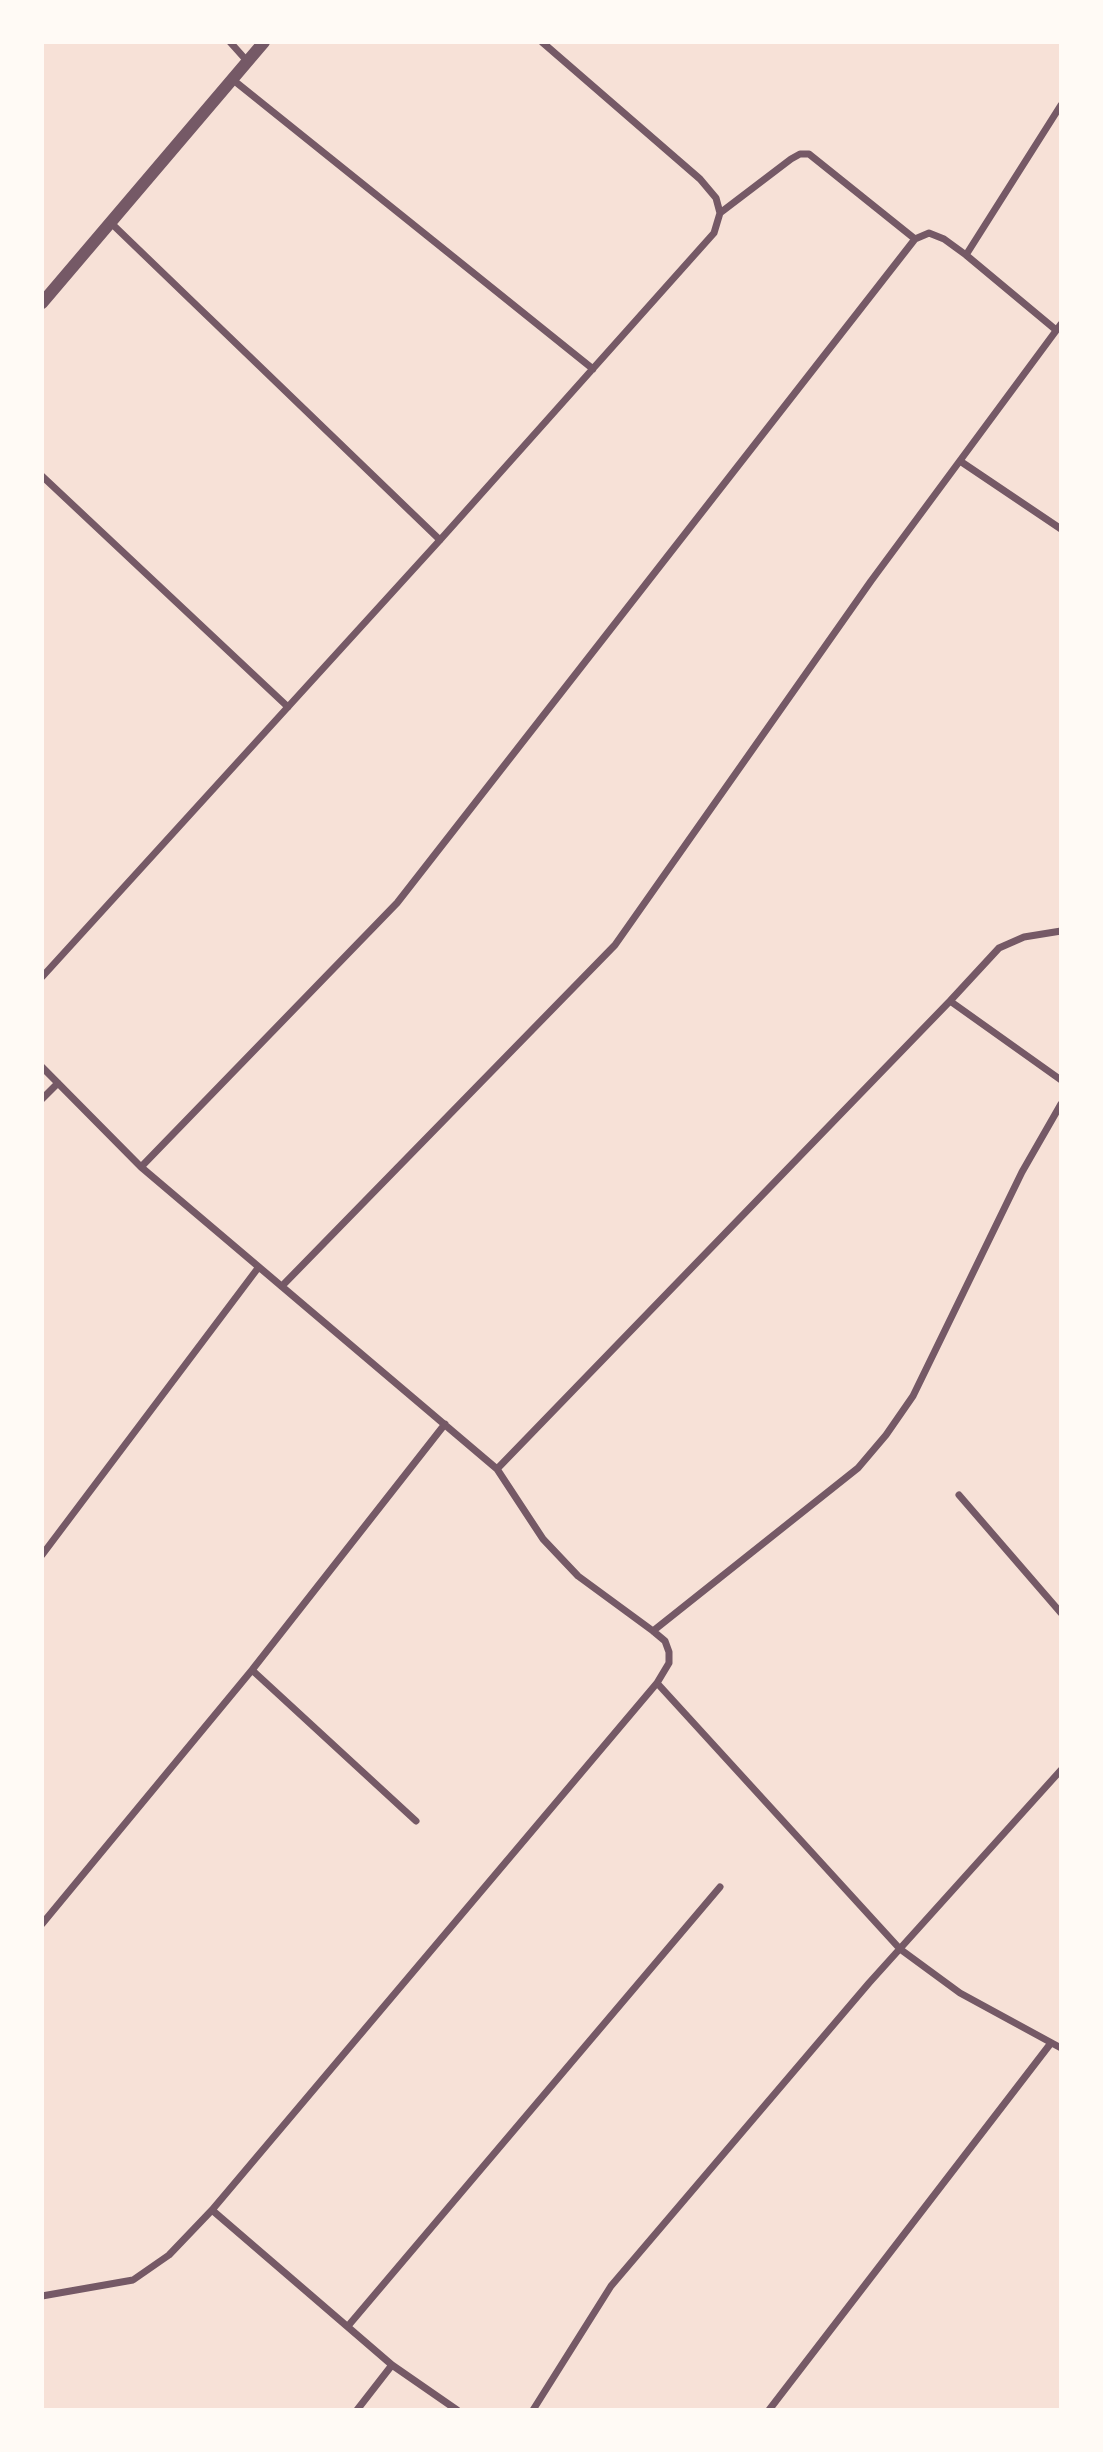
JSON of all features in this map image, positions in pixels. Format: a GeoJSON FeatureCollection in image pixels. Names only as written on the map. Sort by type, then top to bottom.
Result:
{"type":"FeatureCollection","features":[{"type":"Feature","properties":{"kind":"street"},"geometry":{"type":"LineString","coordinates":[[230,42],[247,61]]}},
{"type":"Feature","properties":{"kind":"street"},"geometry":{"type":"LineString","coordinates":[[44,295],[264,42]]}},
{"type":"Feature","properties":{"kind":"street"},"geometry":{"type":"LineString","coordinates":[[42,977],[715,233],[720,213],[716,198],[700,179],[542,42]]}},
{"type":"Feature","properties":{"kind":"street"},"geometry":{"type":"LineString","coordinates":[[232,79],[593,369]]}},
{"type":"Feature","properties":{"kind":"street"},"geometry":{"type":"LineString","coordinates":[[966,255],[1061,105]]}},
{"type":"Feature","properties":{"kind":"street"},"geometry":{"type":"LineString","coordinates":[[720,213],[791,159],[800,154],[809,154],[915,239]]}},
{"type":"Feature","properties":{"kind":"street"},"geometry":{"type":"LineString","coordinates":[[110,222],[439,540]]}},
{"type":"Feature","properties":{"kind":"street"},"geometry":{"type":"LineString","coordinates":[[141,1167],[397,903],[915,239],[929,233],[944,239],[1059,327],[871,581],[615,945],[282,1286]]}},
{"type":"Feature","properties":{"kind":"street"},"geometry":{"type":"LineString","coordinates":[[960,461],[1061,529]]}},
{"type":"Feature","properties":{"kind":"street"},"geometry":{"type":"LineString","coordinates":[[42,476],[288,706]]}},
{"type":"Feature","properties":{"kind":"street"},"geometry":{"type":"LineString","coordinates":[[497,1469],[999,948],[1024,937],[1061,932]]}},
{"type":"Feature","properties":{"kind":"street"},"geometry":{"type":"LineString","coordinates":[[950,1001],[1061,1080]]}},
{"type":"Feature","properties":{"kind":"street"},"geometry":{"type":"LineString","coordinates":[[42,1067],[141,1167],[497,1469],[543,1539],[578,1576],[665,1641],[669,1652],[669,1663],[656,1683],[212,2210],[169,2255],[133,2280],[42,2296]]}},
{"type":"Feature","properties":{"kind":"street"},"geometry":{"type":"LineString","coordinates":[[42,1099],[58,1083]]}},
{"type":"Feature","properties":{"kind":"street"},"geometry":{"type":"LineString","coordinates":[[653,1631],[858,1468],[886,1435],[913,1396],[1023,1172],[1061,1104]]}},
{"type":"Feature","properties":{"kind":"street"},"geometry":{"type":"LineString","coordinates":[[42,1555],[258,1268]]}},
{"type":"Feature","properties":{"kind":"street"},"geometry":{"type":"LineString","coordinates":[[42,1924],[252,1670],[445,1424]]}},
{"type":"Feature","properties":{"kind":"street"},"geometry":{"type":"LineString","coordinates":[[959,1495],[1061,1613]]}},
{"type":"Feature","properties":{"kind":"street"},"geometry":{"type":"LineString","coordinates":[[252,1670],[416,1821]]}},
{"type":"Feature","properties":{"kind":"street"},"geometry":{"type":"LineString","coordinates":[[656,1683],[900,1949],[960,1993],[1061,2048]]}},
{"type":"Feature","properties":{"kind":"street"},"geometry":{"type":"LineString","coordinates":[[533,2410],[611,2286],[900,1949],[1061,1770]]}},
{"type":"Feature","properties":{"kind":"street"},"geometry":{"type":"LineString","coordinates":[[348,2326],[720,1887]]}},
{"type":"Feature","properties":{"kind":"street"},"geometry":{"type":"LineString","coordinates":[[769,2410],[1051,2043]]}},
{"type":"Feature","properties":{"kind":"street"},"geometry":{"type":"LineString","coordinates":[[212,2210],[392,2365],[457,2410]]}},
{"type":"Feature","properties":{"kind":"street"},"geometry":{"type":"LineString","coordinates":[[357,2410],[392,2365]]}}]}
